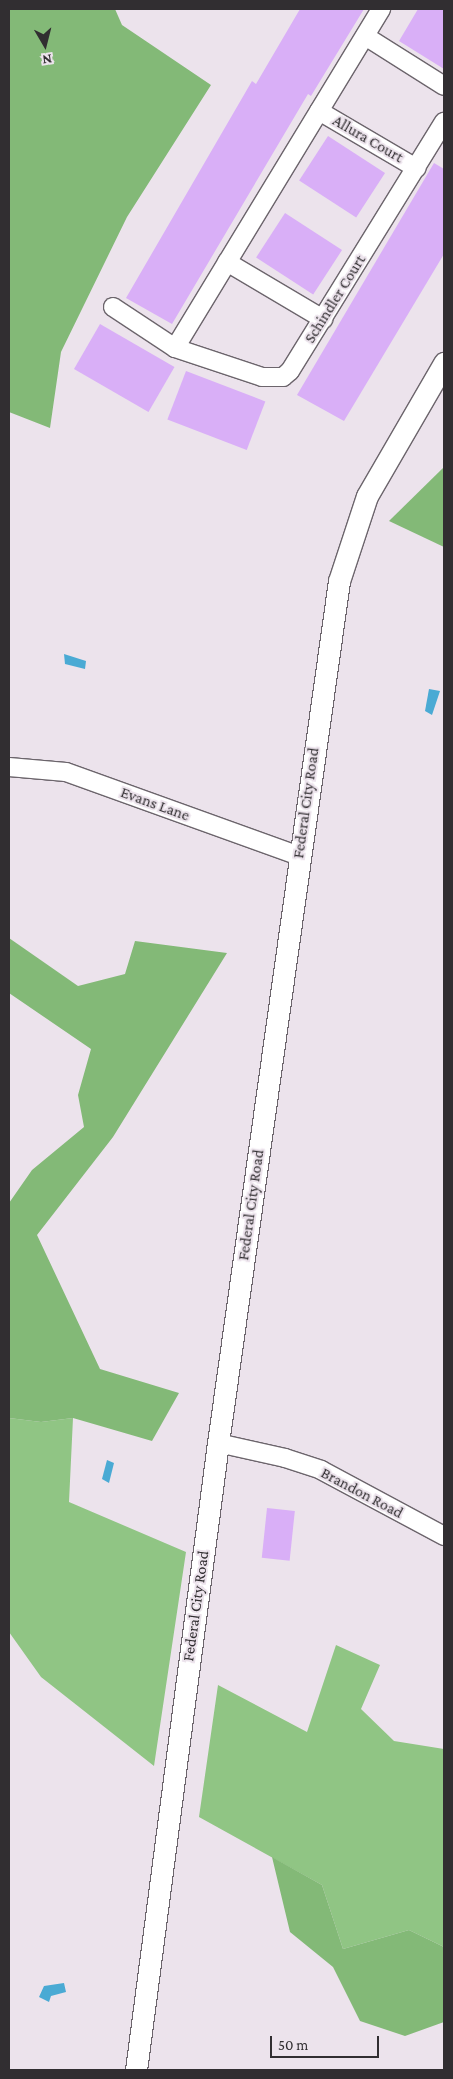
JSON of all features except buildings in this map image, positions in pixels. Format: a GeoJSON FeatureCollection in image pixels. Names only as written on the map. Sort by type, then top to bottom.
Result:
{"type":"FeatureCollection","features":[{"type":"Feature","properties":{"kind":"street"},"geometry":{"type":"LineString","coordinates":[[175,348],[381,9]]}},
{"type":"Feature","properties":{"kind":"street"},"geometry":{"type":"LineString","coordinates":[[365,36],[444,86]]}},
{"type":"Feature","properties":{"kind":"street","name":"Allura Court"},"geometry":{"type":"LineString","coordinates":[[319,111],[416,168]]}},
{"type":"Feature","properties":{"kind":"street","name":"Schindler Court"},"geometry":{"type":"LineString","coordinates":[[112,307],[175,348],[262,377],[283,377],[323,319],[444,122]]}},
{"type":"Feature","properties":{"kind":"street"},"geometry":{"type":"LineString","coordinates":[[228,262],[323,319]]}},
{"type":"Feature","properties":{"kind":"street","name":"Federal City Road"},"geometry":{"type":"LineString","coordinates":[[136,2070],[218,1443],[299,856],[345,553],[367,496],[444,363]]}},
{"type":"Feature","properties":{"kind":"street","name":"Evans Lane"},"geometry":{"type":"LineString","coordinates":[[9,767],[66,772],[299,856]]}},
{"type":"Feature","properties":{"kind":"street","name":"Brandon Road"},"geometry":{"type":"LineString","coordinates":[[218,1443],[285,1458],[321,1470],[444,1536]]}},
{"type":"Feature","properties":{"kind":"green space"},"geometry":{"type":"Polygon","coordinates":[[[9,9],[115,9],[122,25],[211,85],[127,217],[61,352],[50,428],[9,412],[9,9]]]}},
{"type":"Feature","properties":{"kind":"green space"},"geometry":{"type":"Polygon","coordinates":[[[444,467],[444,547],[389,521],[444,467]]]}},
{"type":"Feature","properties":{"kind":"green space"},"geometry":{"type":"Polygon","coordinates":[[[9,938],[78,986],[125,974],[135,941],[227,953],[113,1137],[37,1235],[100,1369],[179,1393],[152,1441],[73,1418],[41,1422],[9,1418],[9,1203],[32,1170],[84,1127],[78,1095],[91,1049],[9,993],[9,938]]]}},
{"type":"Feature","properties":{"kind":"green space"},"geometry":{"type":"Polygon","coordinates":[[[9,1418],[41,1422],[73,1418],[69,1502],[186,1552],[154,1766],[41,1677],[9,1632],[9,1418]]]}},
{"type":"Feature","properties":{"kind":"green space"},"geometry":{"type":"Polygon","coordinates":[[[336,1645],[380,1665],[361,1709],[394,1741],[444,1749],[444,1947],[409,1930],[343,1949],[322,1885],[199,1817],[218,1685],[307,1732],[336,1645]]]}},
{"type":"Feature","properties":{"kind":"green space"},"geometry":{"type":"Polygon","coordinates":[[[272,1857],[322,1885],[343,1949],[409,1930],[444,1947],[444,2022],[405,2036],[360,2021],[333,1967],[290,1932],[272,1857]]]}},
{"type":"Feature","properties":{"kind":"water"},"geometry":{"type":"Polygon","coordinates":[[[64,654],[86,661],[85,669],[65,664],[64,654]]]}},
{"type":"Feature","properties":{"kind":"water"},"geometry":{"type":"Polygon","coordinates":[[[429,689],[440,691],[432,715],[425,711],[429,689]]]}},
{"type":"Feature","properties":{"kind":"water"},"geometry":{"type":"Polygon","coordinates":[[[107,1460],[114,1463],[109,1483],[102,1479],[107,1460]]]}},
{"type":"Feature","properties":{"kind":"water"},"geometry":{"type":"Polygon","coordinates":[[[64,1983],[66,1992],[51,1996],[49,2002],[39,1997],[44,1986],[64,1983]]]}}]}
